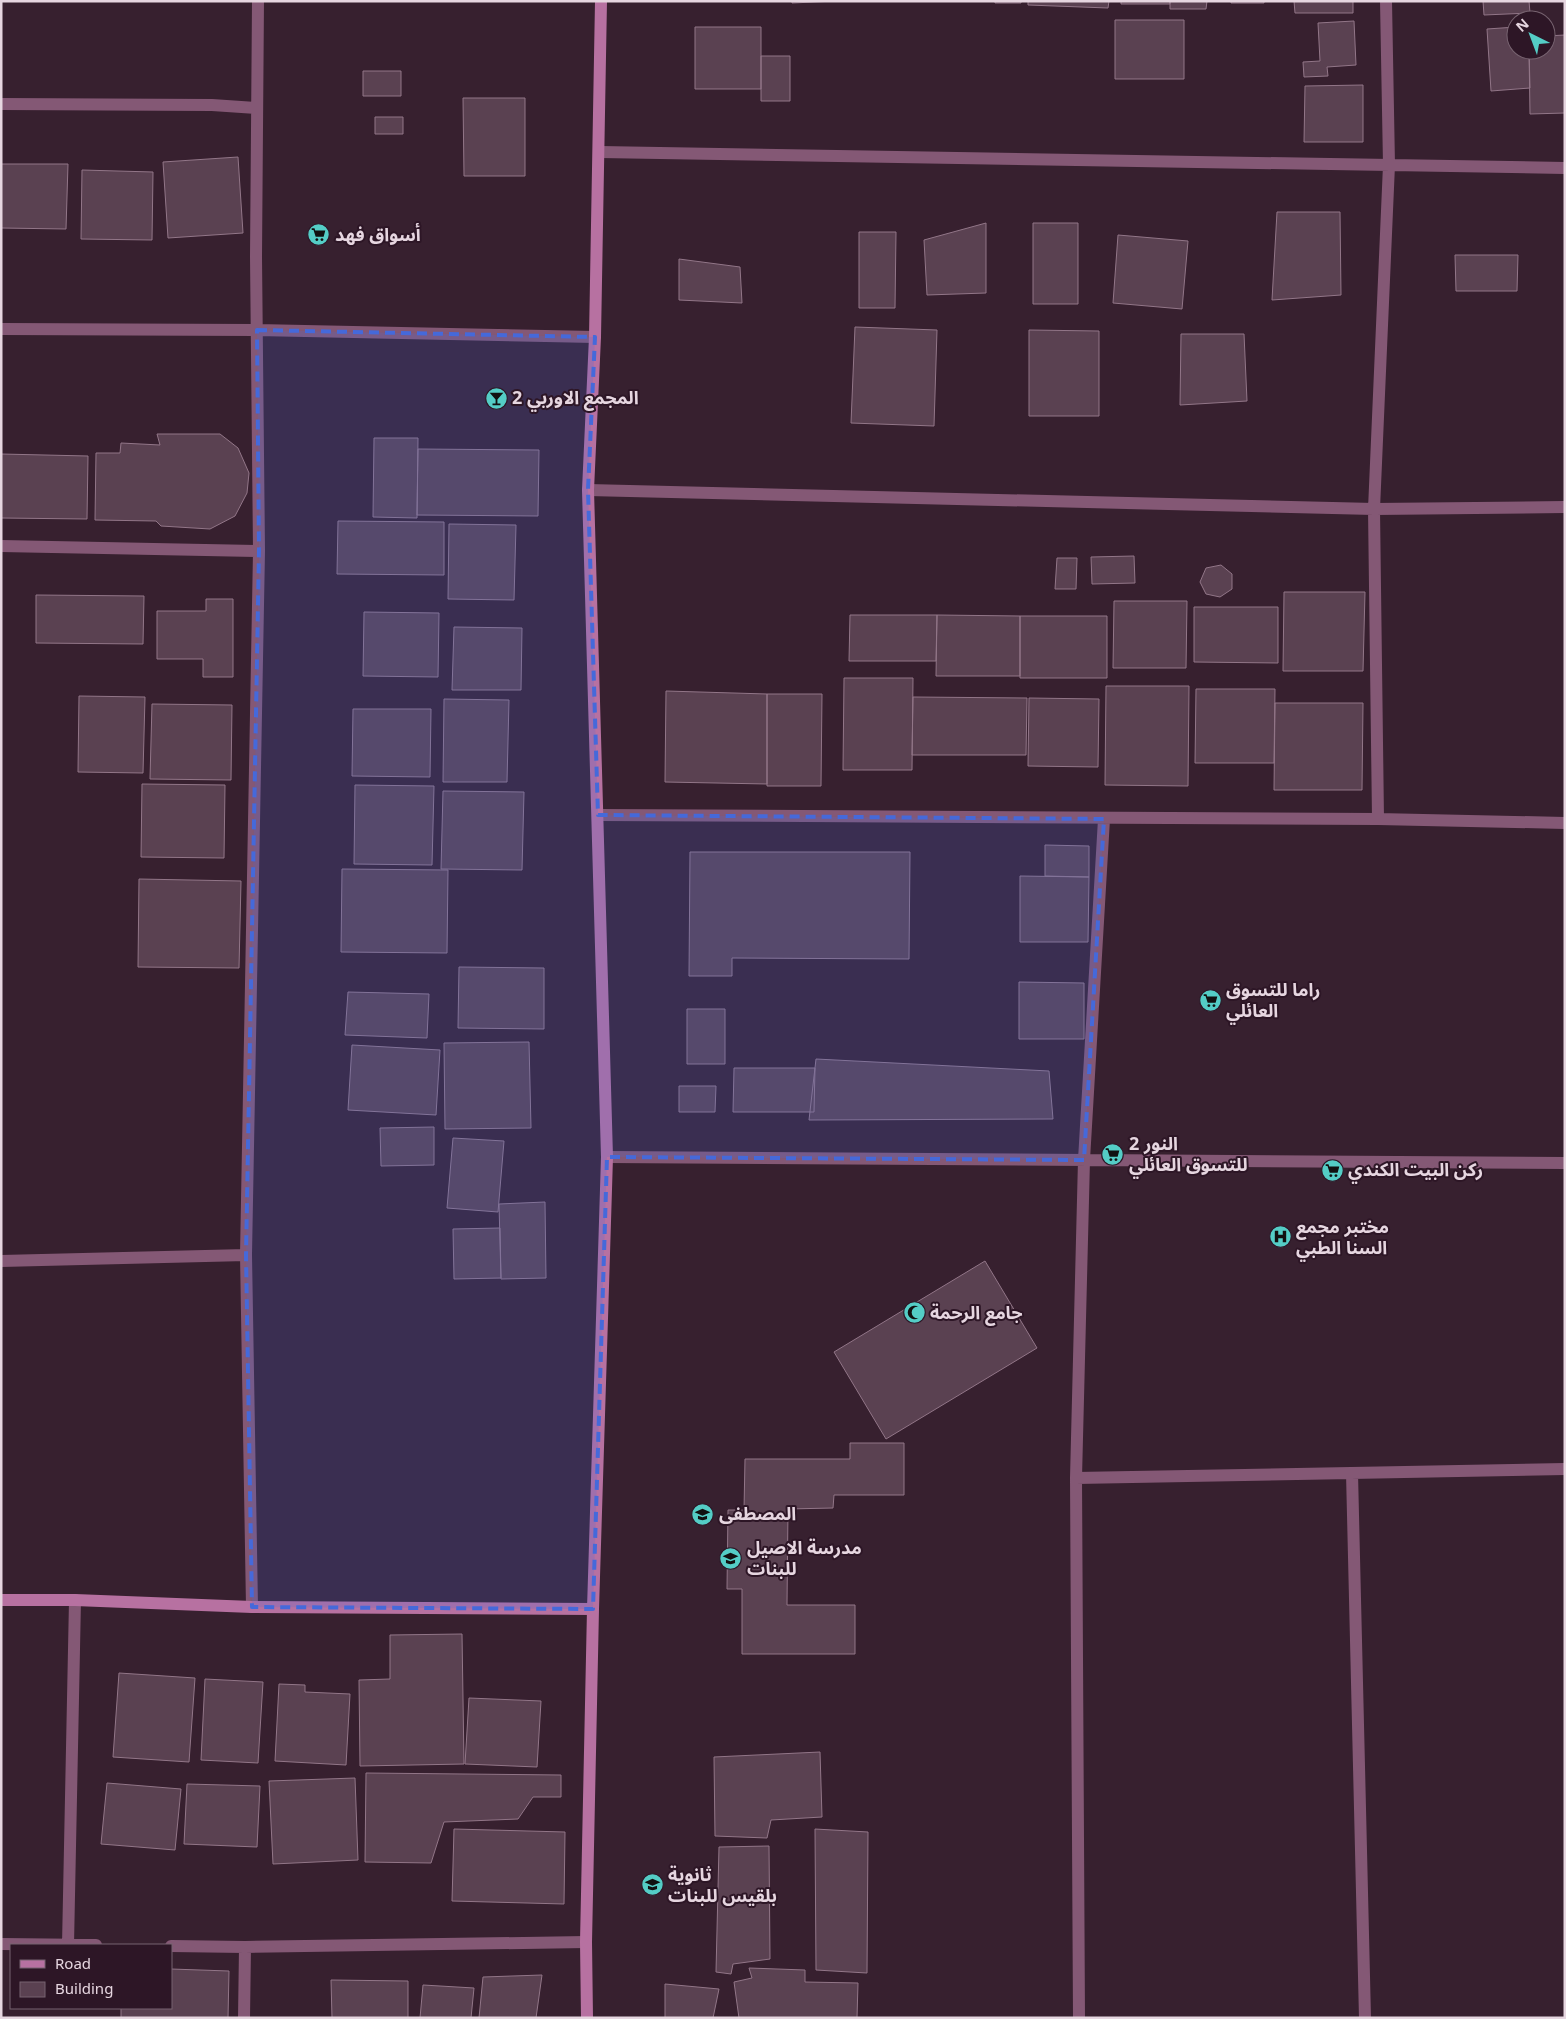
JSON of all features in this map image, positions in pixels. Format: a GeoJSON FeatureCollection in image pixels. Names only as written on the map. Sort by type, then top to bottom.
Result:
{"type":"FeatureCollection","features":[{"type":"Feature","properties":{"kind":"street"},"geometry":{"type":"LineString","coordinates":[[252,1607],[246,1255],[259,551],[257,330],[258,1]]}},
{"type":"Feature","properties":{"kind":"street"},"geometry":{"type":"LineString","coordinates":[[587,2018],[586,1942],[593,1609],[607,1157],[588,490],[596,337],[601,1]]}},
{"type":"Feature","properties":{"kind":"street"},"geometry":{"type":"LineString","coordinates":[[1378,819],[1374,509],[1389,165],[1386,1]]}},
{"type":"Feature","properties":{"kind":"street"},"geometry":{"type":"LineString","coordinates":[[1,104],[212,105],[257,108]]}},
{"type":"Feature","properties":{"kind":"street"},"geometry":{"type":"LineString","coordinates":[[600,152],[1565,168]]}},
{"type":"Feature","properties":{"kind":"street"},"geometry":{"type":"LineString","coordinates":[[1,329],[257,330],[596,337]]}},
{"type":"Feature","properties":{"kind":"street"},"geometry":{"type":"LineString","coordinates":[[588,490],[1374,509],[1565,507]]}},
{"type":"Feature","properties":{"kind":"street"},"geometry":{"type":"LineString","coordinates":[[1,546],[259,551]]}},
{"type":"Feature","properties":{"kind":"street"},"geometry":{"type":"LineString","coordinates":[[598,815],[1378,819],[1565,823]]}},
{"type":"Feature","properties":{"kind":"street"},"geometry":{"type":"LineString","coordinates":[[1079,2018],[1076,1478],[1084,1160],[1104,819]]}},
{"type":"Feature","properties":{"kind":"street"},"geometry":{"type":"LineString","coordinates":[[607,1157],[1565,1163]]}},
{"type":"Feature","properties":{"kind":"street"},"geometry":{"type":"LineString","coordinates":[[1,1261],[246,1255]]}},
{"type":"Feature","properties":{"kind":"street"},"geometry":{"type":"LineString","coordinates":[[1076,1478],[1565,1469]]}},
{"type":"Feature","properties":{"kind":"street"},"geometry":{"type":"LineString","coordinates":[[1352,1473],[1366,2018]]}},
{"type":"Feature","properties":{"kind":"street"},"geometry":{"type":"LineString","coordinates":[[1,1600],[75,1600],[252,1607],[593,1609]]}},
{"type":"Feature","properties":{"kind":"street"},"geometry":{"type":"LineString","coordinates":[[68,1944],[75,1600]]}},
{"type":"Feature","properties":{"kind":"street"},"geometry":{"type":"LineString","coordinates":[[172,1946],[245,1947],[586,1942]]}},
{"type":"Feature","properties":{"kind":"street"},"geometry":{"type":"LineString","coordinates":[[244,2018],[245,1947]]}},
{"type":"Feature","properties":{"kind":"highlighted area"},"geometry":{"type":"Polygon","coordinates":[[[257,330],[595,337],[588,490],[598,815],[1104,819],[1084,1160],[607,1157],[593,1609],[252,1607],[246,1255],[259,551],[257,330]]]}},
{"type":"Feature","properties":{"kind":"building"},"geometry":{"type":"Polygon","coordinates":[[[792,1],[836,1],[792,3],[792,1]]]}},
{"type":"Feature","properties":{"kind":"building"},"geometry":{"type":"Polygon","coordinates":[[[995,1],[1021,1],[1021,3],[995,3],[995,1]]]}},
{"type":"Feature","properties":{"kind":"building"},"geometry":{"type":"Polygon","coordinates":[[[1028,1],[1109,1],[1108,8],[1028,5],[1028,1]]]}},
{"type":"Feature","properties":{"kind":"building"},"geometry":{"type":"Polygon","coordinates":[[[1121,1],[1170,1],[1170,4],[1121,4],[1121,1]]]}},
{"type":"Feature","properties":{"kind":"building"},"geometry":{"type":"Polygon","coordinates":[[[1170,1],[1207,1],[1206,9],[1170,9],[1170,1]]]}},
{"type":"Feature","properties":{"kind":"building"},"geometry":{"type":"Polygon","coordinates":[[[1231,1],[1264,1],[1264,3],[1231,3],[1231,1]]]}},
{"type":"Feature","properties":{"kind":"building"},"geometry":{"type":"Polygon","coordinates":[[[1294,1],[1353,1],[1353,13],[1295,13],[1294,1]]]}},
{"type":"Feature","properties":{"kind":"building"},"geometry":{"type":"Polygon","coordinates":[[[1483,1],[1529,1],[1530,10],[1506,10],[1506,14],[1484,15],[1483,1]]]}},
{"type":"Feature","properties":{"kind":"building"},"geometry":{"type":"Polygon","coordinates":[[[1115,20],[1184,20],[1184,79],[1115,79],[1115,20]]]}},
{"type":"Feature","properties":{"kind":"building"},"geometry":{"type":"Polygon","coordinates":[[[1354,21],[1356,65],[1327,67],[1328,76],[1304,77],[1303,62],[1320,61],[1318,23],[1354,21]]]}},
{"type":"Feature","properties":{"kind":"building"},"geometry":{"type":"Polygon","coordinates":[[[695,27],[761,27],[761,89],[695,89],[695,27]]]}},
{"type":"Feature","properties":{"kind":"building"},"geometry":{"type":"Polygon","coordinates":[[[1506,28],[1506,60],[1529,60],[1530,88],[1491,91],[1487,29],[1506,28]]]}},
{"type":"Feature","properties":{"kind":"building"},"geometry":{"type":"Polygon","coordinates":[[[1556,35],[1565,35],[1565,113],[1530,114],[1529,60],[1556,60],[1556,35]]]}},
{"type":"Feature","properties":{"kind":"building"},"geometry":{"type":"Polygon","coordinates":[[[761,56],[790,56],[790,101],[761,101],[761,56]]]}},
{"type":"Feature","properties":{"kind":"building"},"geometry":{"type":"Polygon","coordinates":[[[363,71],[401,71],[401,96],[363,96],[363,71]]]}},
{"type":"Feature","properties":{"kind":"building"},"geometry":{"type":"Polygon","coordinates":[[[1363,85],[1363,142],[1304,142],[1305,86],[1363,85]]]}},
{"type":"Feature","properties":{"kind":"building"},"geometry":{"type":"Polygon","coordinates":[[[463,98],[525,98],[525,176],[464,176],[463,98]]]}},
{"type":"Feature","properties":{"kind":"building"},"geometry":{"type":"Polygon","coordinates":[[[375,117],[403,117],[403,134],[375,134],[375,117]]]}},
{"type":"Feature","properties":{"kind":"building"},"geometry":{"type":"Polygon","coordinates":[[[238,157],[243,233],[168,238],[163,162],[238,157]]]}},
{"type":"Feature","properties":{"kind":"building"},"geometry":{"type":"Polygon","coordinates":[[[1,164],[68,164],[66,229],[1,228],[1,164]]]}},
{"type":"Feature","properties":{"kind":"building"},"geometry":{"type":"Polygon","coordinates":[[[82,170],[153,172],[152,240],[81,239],[82,170]]]}},
{"type":"Feature","properties":{"kind":"building"},"geometry":{"type":"Polygon","coordinates":[[[1277,212],[1340,212],[1341,295],[1272,300],[1277,212]]]}},
{"type":"Feature","properties":{"kind":"building"},"geometry":{"type":"Polygon","coordinates":[[[986,223],[986,293],[927,295],[924,240],[986,223]]]}},
{"type":"Feature","properties":{"kind":"building"},"geometry":{"type":"Polygon","coordinates":[[[1033,223],[1078,223],[1078,304],[1033,304],[1033,223]]]}},
{"type":"Feature","properties":{"kind":"building"},"geometry":{"type":"Polygon","coordinates":[[[859,232],[896,232],[895,308],[859,308],[859,232]]]}},
{"type":"Feature","properties":{"kind":"building"},"geometry":{"type":"Polygon","coordinates":[[[1118,235],[1188,241],[1182,309],[1113,303],[1118,235]]]}},
{"type":"Feature","properties":{"kind":"building"},"geometry":{"type":"Polygon","coordinates":[[[1455,255],[1518,255],[1517,291],[1456,291],[1455,255]]]}},
{"type":"Feature","properties":{"kind":"building"},"geometry":{"type":"Polygon","coordinates":[[[679,259],[740,267],[742,303],[679,300],[679,259]]]}},
{"type":"Feature","properties":{"kind":"building"},"geometry":{"type":"Polygon","coordinates":[[[855,327],[937,330],[934,426],[851,423],[855,327]]]}},
{"type":"Feature","properties":{"kind":"building"},"geometry":{"type":"Polygon","coordinates":[[[1029,330],[1099,331],[1099,416],[1029,416],[1029,330]]]}},
{"type":"Feature","properties":{"kind":"building"},"geometry":{"type":"Polygon","coordinates":[[[1181,334],[1244,334],[1247,401],[1180,405],[1181,334]]]}},
{"type":"Feature","properties":{"kind":"building"},"geometry":{"type":"Polygon","coordinates":[[[157,434],[220,434],[238,448],[249,473],[247,493],[235,516],[210,529],[161,526],[156,521],[95,520],[96,453],[120,453],[121,443],[160,445],[157,434]]]}},
{"type":"Feature","properties":{"kind":"building"},"geometry":{"type":"Polygon","coordinates":[[[374,438],[418,438],[417,518],[373,517],[374,438]]]}},
{"type":"Feature","properties":{"kind":"building"},"geometry":{"type":"Polygon","coordinates":[[[418,449],[539,450],[538,516],[417,515],[418,449]]]}},
{"type":"Feature","properties":{"kind":"building"},"geometry":{"type":"Polygon","coordinates":[[[1,454],[88,456],[87,519],[1,518],[1,454]]]}},
{"type":"Feature","properties":{"kind":"building"},"geometry":{"type":"Polygon","coordinates":[[[338,521],[444,522],[444,575],[337,574],[338,521]]]}},
{"type":"Feature","properties":{"kind":"building"},"geometry":{"type":"Polygon","coordinates":[[[449,524],[516,525],[514,600],[448,599],[449,524]]]}},
{"type":"Feature","properties":{"kind":"building"},"geometry":{"type":"Polygon","coordinates":[[[1134,556],[1135,583],[1092,584],[1091,557],[1134,556]]]}},
{"type":"Feature","properties":{"kind":"building"},"geometry":{"type":"Polygon","coordinates":[[[1057,558],[1077,558],[1076,589],[1055,589],[1057,558]]]}},
{"type":"Feature","properties":{"kind":"building"},"geometry":{"type":"Polygon","coordinates":[[[1221,565],[1232,574],[1232,589],[1220,597],[1206,594],[1200,582],[1206,568],[1221,565]]]}},
{"type":"Feature","properties":{"kind":"building"},"geometry":{"type":"Polygon","coordinates":[[[1284,592],[1365,592],[1363,671],[1283,671],[1284,592]]]}},
{"type":"Feature","properties":{"kind":"building"},"geometry":{"type":"Polygon","coordinates":[[[36,595],[144,596],[143,644],[36,643],[36,595]]]}},
{"type":"Feature","properties":{"kind":"building"},"geometry":{"type":"Polygon","coordinates":[[[206,599],[233,599],[233,677],[203,677],[203,659],[157,659],[157,611],[206,611],[206,599]]]}},
{"type":"Feature","properties":{"kind":"building"},"geometry":{"type":"Polygon","coordinates":[[[1114,601],[1187,601],[1186,668],[1113,668],[1114,601]]]}},
{"type":"Feature","properties":{"kind":"building"},"geometry":{"type":"Polygon","coordinates":[[[1194,607],[1278,607],[1278,663],[1194,662],[1194,607]]]}},
{"type":"Feature","properties":{"kind":"building"},"geometry":{"type":"Polygon","coordinates":[[[364,612],[439,613],[438,677],[363,676],[364,612]]]}},
{"type":"Feature","properties":{"kind":"building"},"geometry":{"type":"Polygon","coordinates":[[[850,615],[937,615],[936,661],[849,661],[850,615]]]}},
{"type":"Feature","properties":{"kind":"building"},"geometry":{"type":"Polygon","coordinates":[[[937,615],[1020,616],[1020,676],[936,676],[937,615]]]}},
{"type":"Feature","properties":{"kind":"building"},"geometry":{"type":"Polygon","coordinates":[[[1020,616],[1107,616],[1107,678],[1020,678],[1020,616]]]}},
{"type":"Feature","properties":{"kind":"building"},"geometry":{"type":"Polygon","coordinates":[[[454,627],[522,628],[521,690],[452,690],[454,627]]]}},
{"type":"Feature","properties":{"kind":"building"},"geometry":{"type":"Polygon","coordinates":[[[844,678],[913,678],[912,770],[843,770],[844,678]]]}},
{"type":"Feature","properties":{"kind":"building"},"geometry":{"type":"Polygon","coordinates":[[[1106,686],[1189,686],[1188,786],[1105,785],[1106,686]]]}},
{"type":"Feature","properties":{"kind":"building"},"geometry":{"type":"Polygon","coordinates":[[[1196,689],[1275,689],[1274,763],[1195,763],[1196,689]]]}},
{"type":"Feature","properties":{"kind":"building"},"geometry":{"type":"Polygon","coordinates":[[[666,691],[767,694],[767,784],[665,782],[666,691]]]}},
{"type":"Feature","properties":{"kind":"building"},"geometry":{"type":"Polygon","coordinates":[[[767,694],[822,694],[821,786],[767,786],[767,694]]]}},
{"type":"Feature","properties":{"kind":"building"},"geometry":{"type":"Polygon","coordinates":[[[79,696],[145,697],[143,773],[78,772],[79,696]]]}},
{"type":"Feature","properties":{"kind":"building"},"geometry":{"type":"Polygon","coordinates":[[[913,697],[1027,698],[1026,755],[912,755],[913,697]]]}},
{"type":"Feature","properties":{"kind":"building"},"geometry":{"type":"Polygon","coordinates":[[[1029,698],[1099,699],[1098,767],[1028,766],[1029,698]]]}},
{"type":"Feature","properties":{"kind":"building"},"geometry":{"type":"Polygon","coordinates":[[[444,699],[509,700],[507,782],[443,782],[444,699]]]}},
{"type":"Feature","properties":{"kind":"building"},"geometry":{"type":"Polygon","coordinates":[[[1275,703],[1363,703],[1362,790],[1274,790],[1275,703]]]}},
{"type":"Feature","properties":{"kind":"building"},"geometry":{"type":"Polygon","coordinates":[[[152,704],[232,705],[231,780],[150,779],[152,704]]]}},
{"type":"Feature","properties":{"kind":"building"},"geometry":{"type":"Polygon","coordinates":[[[353,709],[431,709],[430,777],[352,776],[353,709]]]}},
{"type":"Feature","properties":{"kind":"building"},"geometry":{"type":"Polygon","coordinates":[[[142,784],[225,785],[224,858],[141,857],[142,784]]]}},
{"type":"Feature","properties":{"kind":"building"},"geometry":{"type":"Polygon","coordinates":[[[355,785],[434,786],[432,865],[354,864],[355,785]]]}},
{"type":"Feature","properties":{"kind":"building"},"geometry":{"type":"Polygon","coordinates":[[[443,791],[524,792],[522,870],[441,869],[443,791]]]}},
{"type":"Feature","properties":{"kind":"building"},"geometry":{"type":"Polygon","coordinates":[[[1045,845],[1089,846],[1089,877],[1045,876],[1045,845]]]}},
{"type":"Feature","properties":{"kind":"building"},"geometry":{"type":"Polygon","coordinates":[[[690,852],[910,852],[909,959],[732,958],[732,976],[689,976],[690,852]]]}},
{"type":"Feature","properties":{"kind":"building"},"geometry":{"type":"Polygon","coordinates":[[[342,869],[448,870],[447,953],[341,952],[342,869]]]}},
{"type":"Feature","properties":{"kind":"building"},"geometry":{"type":"Polygon","coordinates":[[[1020,876],[1089,877],[1088,942],[1020,942],[1020,876]]]}},
{"type":"Feature","properties":{"kind":"building"},"geometry":{"type":"Polygon","coordinates":[[[139,879],[241,881],[239,968],[138,967],[139,879]]]}},
{"type":"Feature","properties":{"kind":"building"},"geometry":{"type":"Polygon","coordinates":[[[459,967],[544,968],[544,1029],[458,1028],[459,967]]]}},
{"type":"Feature","properties":{"kind":"building"},"geometry":{"type":"Polygon","coordinates":[[[1019,982],[1084,983],[1084,1039],[1019,1039],[1019,982]]]}},
{"type":"Feature","properties":{"kind":"building"},"geometry":{"type":"Polygon","coordinates":[[[348,992],[429,994],[427,1038],[345,1035],[348,992]]]}},
{"type":"Feature","properties":{"kind":"building"},"geometry":{"type":"Polygon","coordinates":[[[687,1009],[725,1009],[725,1064],[687,1064],[687,1009]]]}},
{"type":"Feature","properties":{"kind":"building"},"geometry":{"type":"Polygon","coordinates":[[[529,1042],[531,1128],[445,1129],[444,1043],[529,1042]]]}},
{"type":"Feature","properties":{"kind":"building"},"geometry":{"type":"Polygon","coordinates":[[[352,1045],[440,1050],[436,1115],[348,1110],[352,1045]]]}},
{"type":"Feature","properties":{"kind":"building"},"geometry":{"type":"Polygon","coordinates":[[[816,1059],[1049,1071],[1053,1119],[809,1120],[816,1059]]]}},
{"type":"Feature","properties":{"kind":"building"},"geometry":{"type":"Polygon","coordinates":[[[734,1068],[815,1068],[814,1112],[733,1112],[734,1068]]]}},
{"type":"Feature","properties":{"kind":"building"},"geometry":{"type":"Polygon","coordinates":[[[679,1086],[716,1086],[715,1112],[679,1112],[679,1086]]]}},
{"type":"Feature","properties":{"kind":"building"},"geometry":{"type":"Polygon","coordinates":[[[434,1127],[434,1165],[381,1166],[380,1128],[434,1127]]]}},
{"type":"Feature","properties":{"kind":"building"},"geometry":{"type":"Polygon","coordinates":[[[453,1138],[504,1141],[498,1212],[447,1208],[453,1138]]]}},
{"type":"Feature","properties":{"kind":"building"},"geometry":{"type":"Polygon","coordinates":[[[545,1202],[546,1278],[501,1279],[499,1204],[545,1202]]]}},
{"type":"Feature","properties":{"kind":"building"},"geometry":{"type":"Polygon","coordinates":[[[500,1228],[501,1278],[454,1279],[453,1229],[500,1228]]]}},
{"type":"Feature","properties":{"kind":"building"},"geometry":{"type":"Polygon","coordinates":[[[985,1261],[1037,1348],[886,1439],[834,1352],[985,1261]]]}},
{"type":"Feature","properties":{"kind":"building"},"geometry":{"type":"Polygon","coordinates":[[[850,1443],[904,1443],[904,1495],[834,1495],[833,1508],[788,1509],[787,1605],[855,1605],[855,1654],[742,1654],[742,1589],[727,1589],[728,1510],[744,1510],[745,1459],[850,1459],[850,1443]]]}},
{"type":"Feature","properties":{"kind":"building"},"geometry":{"type":"Polygon","coordinates":[[[462,1634],[464,1764],[360,1766],[359,1680],[390,1679],[390,1635],[462,1634]]]}},
{"type":"Feature","properties":{"kind":"building"},"geometry":{"type":"Polygon","coordinates":[[[119,1673],[195,1678],[189,1762],[113,1757],[119,1673]]]}},
{"type":"Feature","properties":{"kind":"building"},"geometry":{"type":"Polygon","coordinates":[[[205,1679],[263,1682],[258,1763],[201,1760],[205,1679]]]}},
{"type":"Feature","properties":{"kind":"building"},"geometry":{"type":"Polygon","coordinates":[[[279,1684],[305,1685],[305,1692],[350,1694],[346,1765],[275,1761],[279,1684]]]}},
{"type":"Feature","properties":{"kind":"building"},"geometry":{"type":"Polygon","coordinates":[[[469,1698],[541,1701],[537,1767],[465,1764],[469,1698]]]}},
{"type":"Feature","properties":{"kind":"building"},"geometry":{"type":"Polygon","coordinates":[[[820,1752],[822,1817],[771,1820],[767,1838],[715,1836],[714,1757],[820,1752]]]}},
{"type":"Feature","properties":{"kind":"building"},"geometry":{"type":"Polygon","coordinates":[[[366,1773],[561,1775],[561,1797],[533,1797],[518,1819],[444,1822],[431,1863],[365,1862],[366,1773]]]}},
{"type":"Feature","properties":{"kind":"building"},"geometry":{"type":"Polygon","coordinates":[[[355,1778],[358,1860],[273,1864],[269,1781],[355,1778]]]}},
{"type":"Feature","properties":{"kind":"building"},"geometry":{"type":"Polygon","coordinates":[[[107,1783],[181,1789],[175,1850],[101,1844],[107,1783]]]}},
{"type":"Feature","properties":{"kind":"building"},"geometry":{"type":"Polygon","coordinates":[[[187,1784],[260,1786],[257,1847],[184,1844],[187,1784]]]}},
{"type":"Feature","properties":{"kind":"building"},"geometry":{"type":"Polygon","coordinates":[[[454,1829],[565,1832],[564,1904],[452,1901],[454,1829]]]}},
{"type":"Feature","properties":{"kind":"building"},"geometry":{"type":"Polygon","coordinates":[[[815,1829],[868,1832],[867,1973],[816,1970],[815,1829]]]}},
{"type":"Feature","properties":{"kind":"building"},"geometry":{"type":"Polygon","coordinates":[[[769,1846],[770,1959],[733,1964],[731,1974],[716,1972],[719,1847],[769,1846]]]}},
{"type":"Feature","properties":{"kind":"building"},"geometry":{"type":"Polygon","coordinates":[[[749,1968],[805,1970],[805,1982],[858,1983],[857,2018],[739,2018],[734,1982],[752,1978],[749,1968]]]}},
{"type":"Feature","properties":{"kind":"building"},"geometry":{"type":"Polygon","coordinates":[[[172,1969],[229,1971],[228,2018],[121,2018],[121,2009],[172,2009],[172,1969]]]}},
{"type":"Feature","properties":{"kind":"building"},"geometry":{"type":"Polygon","coordinates":[[[542,1975],[536,2018],[479,2018],[483,1977],[542,1975]]]}},
{"type":"Feature","properties":{"kind":"building"},"geometry":{"type":"Polygon","coordinates":[[[331,1980],[408,1981],[408,2018],[332,2018],[331,1980]]]}},
{"type":"Feature","properties":{"kind":"building"},"geometry":{"type":"Polygon","coordinates":[[[665,1984],[719,1989],[713,2018],[665,2018],[665,1984]]]}},
{"type":"Feature","properties":{"kind":"building"},"geometry":{"type":"Polygon","coordinates":[[[423,1985],[474,1988],[471,2018],[420,2018],[423,1985]]]}},
{"type":"Feature","properties":{"kind":"place","name":"أسواق فهد"},"geometry":{"type":"Point","coordinates":[319,235]}},
{"type":"Feature","properties":{"kind":"place","name":"المجمع الاوربي 2"},"geometry":{"type":"Point","coordinates":[496,398]}},
{"type":"Feature","properties":{"kind":"place","name":"راما للتسوق العائلي"},"geometry":{"type":"Point","coordinates":[1210,1000]}},
{"type":"Feature","properties":{"kind":"place","name":"النور 2 للتسوق العائلي"},"geometry":{"type":"Point","coordinates":[1113,1154]}},
{"type":"Feature","properties":{"kind":"place","name":"ركن البيت الكندي"},"geometry":{"type":"Point","coordinates":[1332,1170]}},
{"type":"Feature","properties":{"kind":"place","name":"مختبر مجمع السنا الطبي"},"geometry":{"type":"Point","coordinates":[1280,1237]}},
{"type":"Feature","properties":{"kind":"place","name":"جامع الرحمة"},"geometry":{"type":"Point","coordinates":[914,1313]}},
{"type":"Feature","properties":{"kind":"place","name":"المصطفى"},"geometry":{"type":"Point","coordinates":[703,1514]}},
{"type":"Feature","properties":{"kind":"place","name":"مدرسة الاصيل للبنات"},"geometry":{"type":"Point","coordinates":[731,1558]}},
{"type":"Feature","properties":{"kind":"place","name":"ثانوية بلقيس للبنات"},"geometry":{"type":"Point","coordinates":[652,1885]}}]}
